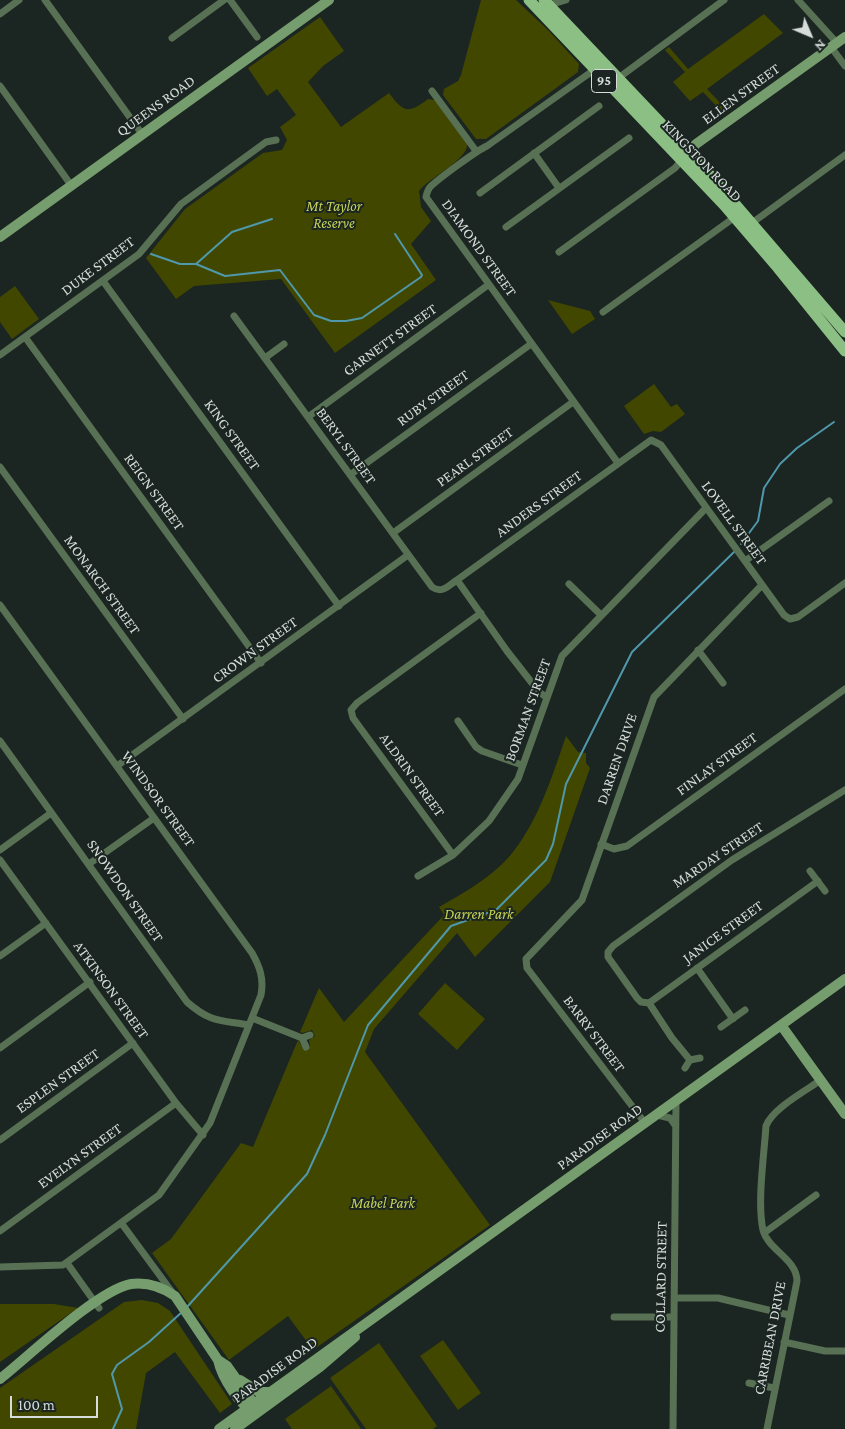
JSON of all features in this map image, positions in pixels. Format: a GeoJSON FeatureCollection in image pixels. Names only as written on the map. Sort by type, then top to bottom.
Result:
{"type":"FeatureCollection","features":[{"type":"Feature","properties":{"kind":"main road","name":"KINGSTON ROAD"},"geometry":{"type":"LineString","coordinates":[[528,0],[594,70],[685,156],[752,223],[845,332]]}},
{"type":"Feature","properties":{"kind":"main road","name":"KINGSTON ROAD"},"geometry":{"type":"LineString","coordinates":[[546,2],[685,156],[845,351]]}},
{"type":"Feature","properties":{"kind":"street"},"geometry":{"type":"LineString","coordinates":[[0,14],[19,0]]}},
{"type":"Feature","properties":{"kind":"street"},"geometry":{"type":"LineString","coordinates":[[45,0],[142,134]]}},
{"type":"Feature","properties":{"kind":"street"},"geometry":{"type":"LineString","coordinates":[[172,38],[224,0]]}},
{"type":"Feature","properties":{"kind":"street"},"geometry":{"type":"LineString","coordinates":[[230,0],[258,38]]}},
{"type":"Feature","properties":{"kind":"street","name":"QUEENS ROAD"},"geometry":{"type":"LineString","coordinates":[[0,237],[329,0]]}},
{"type":"Feature","properties":{"kind":"street"},"geometry":{"type":"LineString","coordinates":[[546,2],[565,0],[560,17]]}},
{"type":"Feature","properties":{"kind":"street"},"geometry":{"type":"LineString","coordinates":[[617,79],[724,0]]}},
{"type":"Feature","properties":{"kind":"street"},"geometry":{"type":"LineString","coordinates":[[798,0],[838,42],[845,66]]}},
{"type":"Feature","properties":{"kind":"street","name":"ELLEN STREET"},"geometry":{"type":"LineString","coordinates":[[685,156],[838,42]]}},
{"type":"Feature","properties":{"kind":"street","name":"DIAMOND STREET"},"geometry":{"type":"LineString","coordinates":[[594,70],[487,146],[476,151],[467,161],[430,187],[426,197],[618,464]]}},
{"type":"Feature","properties":{"kind":"street"},"geometry":{"type":"LineString","coordinates":[[0,86],[71,185]]}},
{"type":"Feature","properties":{"kind":"street"},"geometry":{"type":"LineString","coordinates":[[432,91],[476,151]]}},
{"type":"Feature","properties":{"kind":"street"},"geometry":{"type":"LineString","coordinates":[[480,193],[599,106]]}},
{"type":"Feature","properties":{"kind":"street"},"geometry":{"type":"LineString","coordinates":[[506,226],[629,138]]}},
{"type":"Feature","properties":{"kind":"street","name":"DUKE STREET"},"geometry":{"type":"LineString","coordinates":[[0,355],[103,281],[145,248],[182,204],[266,142],[276,140]]}},
{"type":"Feature","properties":{"kind":"street"},"geometry":{"type":"LineString","coordinates":[[534,153],[559,188]]}},
{"type":"Feature","properties":{"kind":"street"},"geometry":{"type":"LineString","coordinates":[[752,223],[845,155]]}},
{"type":"Feature","properties":{"kind":"street"},"geometry":{"type":"LineString","coordinates":[[558,252],[675,168],[685,156]]}},
{"type":"Feature","properties":{"kind":"street"},"geometry":{"type":"LineString","coordinates":[[603,312],[735,217]]}},
{"type":"Feature","properties":{"kind":"street","name":"KING STREET"},"geometry":{"type":"LineString","coordinates":[[103,281],[339,606]]}},
{"type":"Feature","properties":{"kind":"street","name":"GARNETT STREET"},"geometry":{"type":"LineString","coordinates":[[308,417],[488,285]]}},
{"type":"Feature","properties":{"kind":"street","name":"BERYL STREET"},"geometry":{"type":"LineString","coordinates":[[234,316],[432,588],[437,591]]}},
{"type":"Feature","properties":{"kind":"street","name":"REIGN STREET"},"geometry":{"type":"LineString","coordinates":[[25,337],[261,663]]}},
{"type":"Feature","properties":{"kind":"street"},"geometry":{"type":"LineString","coordinates":[[265,358],[284,344]]}},
{"type":"Feature","properties":{"kind":"street","name":"RUBY STREET"},"geometry":{"type":"LineString","coordinates":[[350,475],[531,344]]}},
{"type":"Feature","properties":{"kind":"street","name":"PEARL STREET"},"geometry":{"type":"LineString","coordinates":[[393,534],[574,402]]}},
{"type":"Feature","properties":{"kind":"street","name":"ANDERS STREET"},"geometry":{"type":"LineString","coordinates":[[437,591],[442,591],[651,440],[656,442]]}},
{"type":"Feature","properties":{"kind":"street","name":"LOVELL STREET"},"geometry":{"type":"LineString","coordinates":[[656,442],[784,615],[790,619],[798,617],[845,583]]}},
{"type":"Feature","properties":{"kind":"street","name":"MONARCH STREET"},"geometry":{"type":"LineString","coordinates":[[0,467],[183,719]]}},
{"type":"Feature","properties":{"kind":"street"},"geometry":{"type":"LineString","coordinates":[[745,561],[829,501]]}},
{"type":"Feature","properties":{"kind":"street","name":"BORMAN STREET"},"geometry":{"type":"LineString","coordinates":[[418,876],[453,855],[489,822],[518,779],[562,656],[706,508]]}},
{"type":"Feature","properties":{"kind":"street","name":"CROWN STREET"},"geometry":{"type":"LineString","coordinates":[[117,766],[408,555]]}},
{"type":"Feature","properties":{"kind":"street"},"geometry":{"type":"LineString","coordinates":[[457,580],[539,692],[546,697]]}},
{"type":"Feature","properties":{"kind":"street"},"geometry":{"type":"LineString","coordinates":[[569,584],[601,615]]}},
{"type":"Feature","properties":{"kind":"street","name":"DARREN DRIVE"},"geometry":{"type":"LineString","coordinates":[[526,959],[579,905],[654,696],[762,585]]}},
{"type":"Feature","properties":{"kind":"street","name":"WINDSOR STREET"},"geometry":{"type":"LineString","coordinates":[[0,605],[258,963],[263,985],[250,1022],[203,1135],[159,1195],[67,1263]]}},
{"type":"Feature","properties":{"kind":"street","name":"ALDRIN STREET"},"geometry":{"type":"LineString","coordinates":[[453,855],[353,718],[351,710],[356,703],[481,613]]}},
{"type":"Feature","properties":{"kind":"street"},"geometry":{"type":"LineString","coordinates":[[698,650],[723,682]]}},
{"type":"Feature","properties":{"kind":"street","name":"FINLAY STREET"},"geometry":{"type":"LineString","coordinates":[[601,844],[614,848],[627,846],[845,689]]}},
{"type":"Feature","properties":{"kind":"street"},"geometry":{"type":"LineString","coordinates":[[458,721],[476,747],[482,752],[522,765]]}},
{"type":"Feature","properties":{"kind":"street","name":"SNOWDON STREET"},"geometry":{"type":"LineString","coordinates":[[0,741],[187,1002],[206,1017],[250,1022],[306,1036],[306,1047]]}},
{"type":"Feature","properties":{"kind":"street","name":"MARDAY STREET"},"geometry":{"type":"LineString","coordinates":[[647,1003],[637,998],[610,963],[608,957],[611,948],[732,860],[845,790]]}},
{"type":"Feature","properties":{"kind":"street"},"geometry":{"type":"LineString","coordinates":[[0,850],[51,813]]}},
{"type":"Feature","properties":{"kind":"street"},"geometry":{"type":"LineString","coordinates":[[89,864],[154,818]]}},
{"type":"Feature","properties":{"kind":"street","name":"ATKINSON STREET"},"geometry":{"type":"LineString","coordinates":[[1,864],[90,982],[176,1103],[203,1135]]}},
{"type":"Feature","properties":{"kind":"street"},"geometry":{"type":"LineString","coordinates":[[810,871],[825,892]]}},
{"type":"Feature","properties":{"kind":"street","name":"JANICE STREET"},"geometry":{"type":"LineString","coordinates":[[647,1003],[818,881]]}},
{"type":"Feature","properties":{"kind":"street"},"geometry":{"type":"LineString","coordinates":[[0,956],[46,923]]}},
{"type":"Feature","properties":{"kind":"street","name":"BARRY STREET"},"geometry":{"type":"LineString","coordinates":[[526,959],[527,968],[645,1123]]}},
{"type":"Feature","properties":{"kind":"street"},"geometry":{"type":"LineString","coordinates":[[697,968],[733,1018]]}},
{"type":"Feature","properties":{"kind":"street","name":"PARADISE ROAD"},"geometry":{"type":"LineString","coordinates":[[235,1429],[270,1392],[373,1320],[845,979]]}},
{"type":"Feature","properties":{"kind":"street"},"geometry":{"type":"LineString","coordinates":[[0,1048],[90,982]]}},
{"type":"Feature","properties":{"kind":"street"},"geometry":{"type":"LineString","coordinates":[[647,1003],[690,1060]]}},
{"type":"Feature","properties":{"kind":"street"},"geometry":{"type":"LineString","coordinates":[[721,1027],[745,1010]]}},
{"type":"Feature","properties":{"kind":"street"},"geometry":{"type":"LineString","coordinates":[[781,1025],[845,1114]]}},
{"type":"Feature","properties":{"kind":"street","name":"ESPLEN STREET"},"geometry":{"type":"LineString","coordinates":[[0,1140],[133,1043]]}},
{"type":"Feature","properties":{"kind":"street"},"geometry":{"type":"LineString","coordinates":[[685,1068],[690,1060],[700,1058]]}},
{"type":"Feature","properties":{"kind":"street"},"geometry":{"type":"LineString","coordinates":[[816,1195],[764,1232],[761,1212],[768,1118],[821,1080]]}},
{"type":"Feature","properties":{"kind":"street","name":"COLLARD STREET"},"geometry":{"type":"LineString","coordinates":[[673,1429],[676,1101]]}},
{"type":"Feature","properties":{"kind":"street","name":"EVELYN STREET"},"geometry":{"type":"LineString","coordinates":[[0,1231],[176,1103]]}},
{"type":"Feature","properties":{"kind":"street"},"geometry":{"type":"LineString","coordinates":[[657,1115],[670,1118],[675,1126]]}},
{"type":"Feature","properties":{"kind":"street"},"geometry":{"type":"LineString","coordinates":[[122,1224],[218,1360],[227,1366],[252,1409]]}},
{"type":"Feature","properties":{"kind":"street","name":"CARRIBEAN DRIVE"},"geometry":{"type":"LineString","coordinates":[[764,1232],[797,1275],[767,1429]]}},
{"type":"Feature","properties":{"kind":"street"},"geometry":{"type":"LineString","coordinates":[[0,1267],[55,1267],[67,1263],[97,1305]]}},
{"type":"Feature","properties":{"kind":"street"},"geometry":{"type":"LineString","coordinates":[[0,1379],[43,1343],[118,1288],[139,1284],[159,1287],[177,1300]]}},
{"type":"Feature","properties":{"kind":"street"},"geometry":{"type":"LineString","coordinates":[[675,1298],[718,1298],[789,1315]]}},
{"type":"Feature","properties":{"kind":"street"},"geometry":{"type":"LineString","coordinates":[[614,1317],[674,1317]]}},
{"type":"Feature","properties":{"kind":"street","name":"PARADISE ROAD"},"geometry":{"type":"LineString","coordinates":[[219,1429],[341,1350],[373,1320]]}},
{"type":"Feature","properties":{"kind":"street"},"geometry":{"type":"LineString","coordinates":[[784,1342],[825,1351],[845,1350]]}},
{"type":"Feature","properties":{"kind":"street"},"geometry":{"type":"LineString","coordinates":[[218,1360],[220,1370],[252,1409]]}},
{"type":"Feature","properties":{"kind":"street"},"geometry":{"type":"LineString","coordinates":[[233,1375],[259,1392],[270,1392]]}},
{"type":"Feature","properties":{"kind":"street"},"geometry":{"type":"LineString","coordinates":[[749,1384],[774,1388]]}},
{"type":"Feature","properties":{"kind":"green space"},"geometry":{"type":"Polygon","coordinates":[[[481,0],[516,0],[549,31],[579,64],[578,72],[486,139],[476,139],[443,95],[444,89],[458,81],[461,75],[481,0]]]}},
{"type":"Feature","properties":{"kind":"green space"},"geometry":{"type":"Polygon","coordinates":[[[764,14],[783,33],[707,89],[728,111],[724,114],[703,92],[690,101],[673,82],[685,72],[665,50],[669,47],[688,69],[764,14]]]}},
{"type":"Feature","properties":{"kind":"green space","name":"Mt Taylor Reserve"},"geometry":{"type":"Polygon","coordinates":[[[320,17],[344,51],[323,66],[308,82],[341,127],[389,93],[403,108],[407,109],[416,107],[428,99],[435,100],[467,144],[462,156],[419,191],[421,207],[431,221],[411,244],[436,280],[335,353],[281,279],[194,286],[176,299],[146,258],[185,209],[263,153],[282,150],[287,140],[280,127],[296,115],[277,89],[267,96],[248,68],[320,17]]]}},
{"type":"Feature","properties":{"kind":"green space"},"geometry":{"type":"Polygon","coordinates":[[[15,286],[39,319],[12,339],[0,322],[0,297],[15,286]]]}},
{"type":"Feature","properties":{"kind":"green space"},"geometry":{"type":"Polygon","coordinates":[[[548,300],[590,311],[595,319],[572,334],[548,300]]]}},
{"type":"Feature","properties":{"kind":"green space"},"geometry":{"type":"Polygon","coordinates":[[[654,384],[671,407],[677,404],[685,414],[661,432],[653,431],[644,434],[624,406],[654,384]]]}},
{"type":"Feature","properties":{"kind":"green space"},"geometry":{"type":"Polygon","coordinates":[[[566,736],[578,752],[586,753],[586,763],[590,768],[550,882],[475,957],[457,933],[374,1029],[365,1052],[490,1225],[313,1350],[288,1316],[229,1360],[152,1253],[171,1239],[241,1143],[253,1147],[298,1040],[304,1050],[310,1047],[309,1040],[315,1036],[312,1030],[300,1032],[319,988],[344,1022],[444,915],[439,907],[466,891],[501,866],[527,831],[543,800],[566,736]]]}},
{"type":"Feature","properties":{"kind":"green space"},"geometry":{"type":"Polygon","coordinates":[[[445,983],[485,1019],[457,1050],[418,1014],[445,983]]]}},
{"type":"Feature","properties":{"kind":"green space"},"geometry":{"type":"Polygon","coordinates":[[[142,1300],[158,1303],[170,1311],[232,1404],[220,1413],[175,1352],[146,1373],[136,1429],[0,1429],[0,1388],[124,1302],[142,1300]]]}},
{"type":"Feature","properties":{"kind":"green space"},"geometry":{"type":"Polygon","coordinates":[[[0,1304],[54,1304],[78,1308],[0,1362],[0,1304]]]}},
{"type":"Feature","properties":{"kind":"green space"},"geometry":{"type":"Polygon","coordinates":[[[443,1340],[481,1393],[458,1410],[420,1356],[443,1340]]]}},
{"type":"Feature","properties":{"kind":"green space"},"geometry":{"type":"Polygon","coordinates":[[[379,1343],[437,1426],[433,1429],[366,1429],[330,1378],[379,1343]]]}},
{"type":"Feature","properties":{"kind":"green space"},"geometry":{"type":"Polygon","coordinates":[[[331,1386],[361,1429],[292,1429],[285,1419],[331,1386]]]}},
{"type":"Feature","properties":{"kind":"waterway"},"geometry":{"type":"LineString","coordinates":[[196,264],[232,232],[272,219]]}},
{"type":"Feature","properties":{"kind":"waterway"},"geometry":{"type":"LineString","coordinates":[[151,254],[180,264],[196,264],[225,276],[280,270],[314,315],[331,321],[346,321],[362,318],[421,277],[422,275],[395,234]]}},
{"type":"Feature","properties":{"kind":"waterway"},"geometry":{"type":"LineString","coordinates":[[741,544],[758,521],[764,488],[780,464],[797,448],[834,422]]}},
{"type":"Feature","properties":{"kind":"waterway"},"geometry":{"type":"LineString","coordinates":[[187,1307],[307,1174],[325,1135],[368,1025],[451,926],[496,910],[546,860],[553,844],[566,784],[632,652],[734,552]]}},
{"type":"Feature","properties":{"kind":"waterway"},"geometry":{"type":"LineString","coordinates":[[113,1429],[122,1409],[112,1374],[117,1365],[149,1342],[182,1312]]}},
{"type":"Feature","properties":{"kind":"park label","name":"Darren Park"},"geometry":{"type":"Point","coordinates":[479,914]}},
{"type":"Feature","properties":{"kind":"park label","name":"Mabel Park"},"geometry":{"type":"Point","coordinates":[383,1203]}}]}
